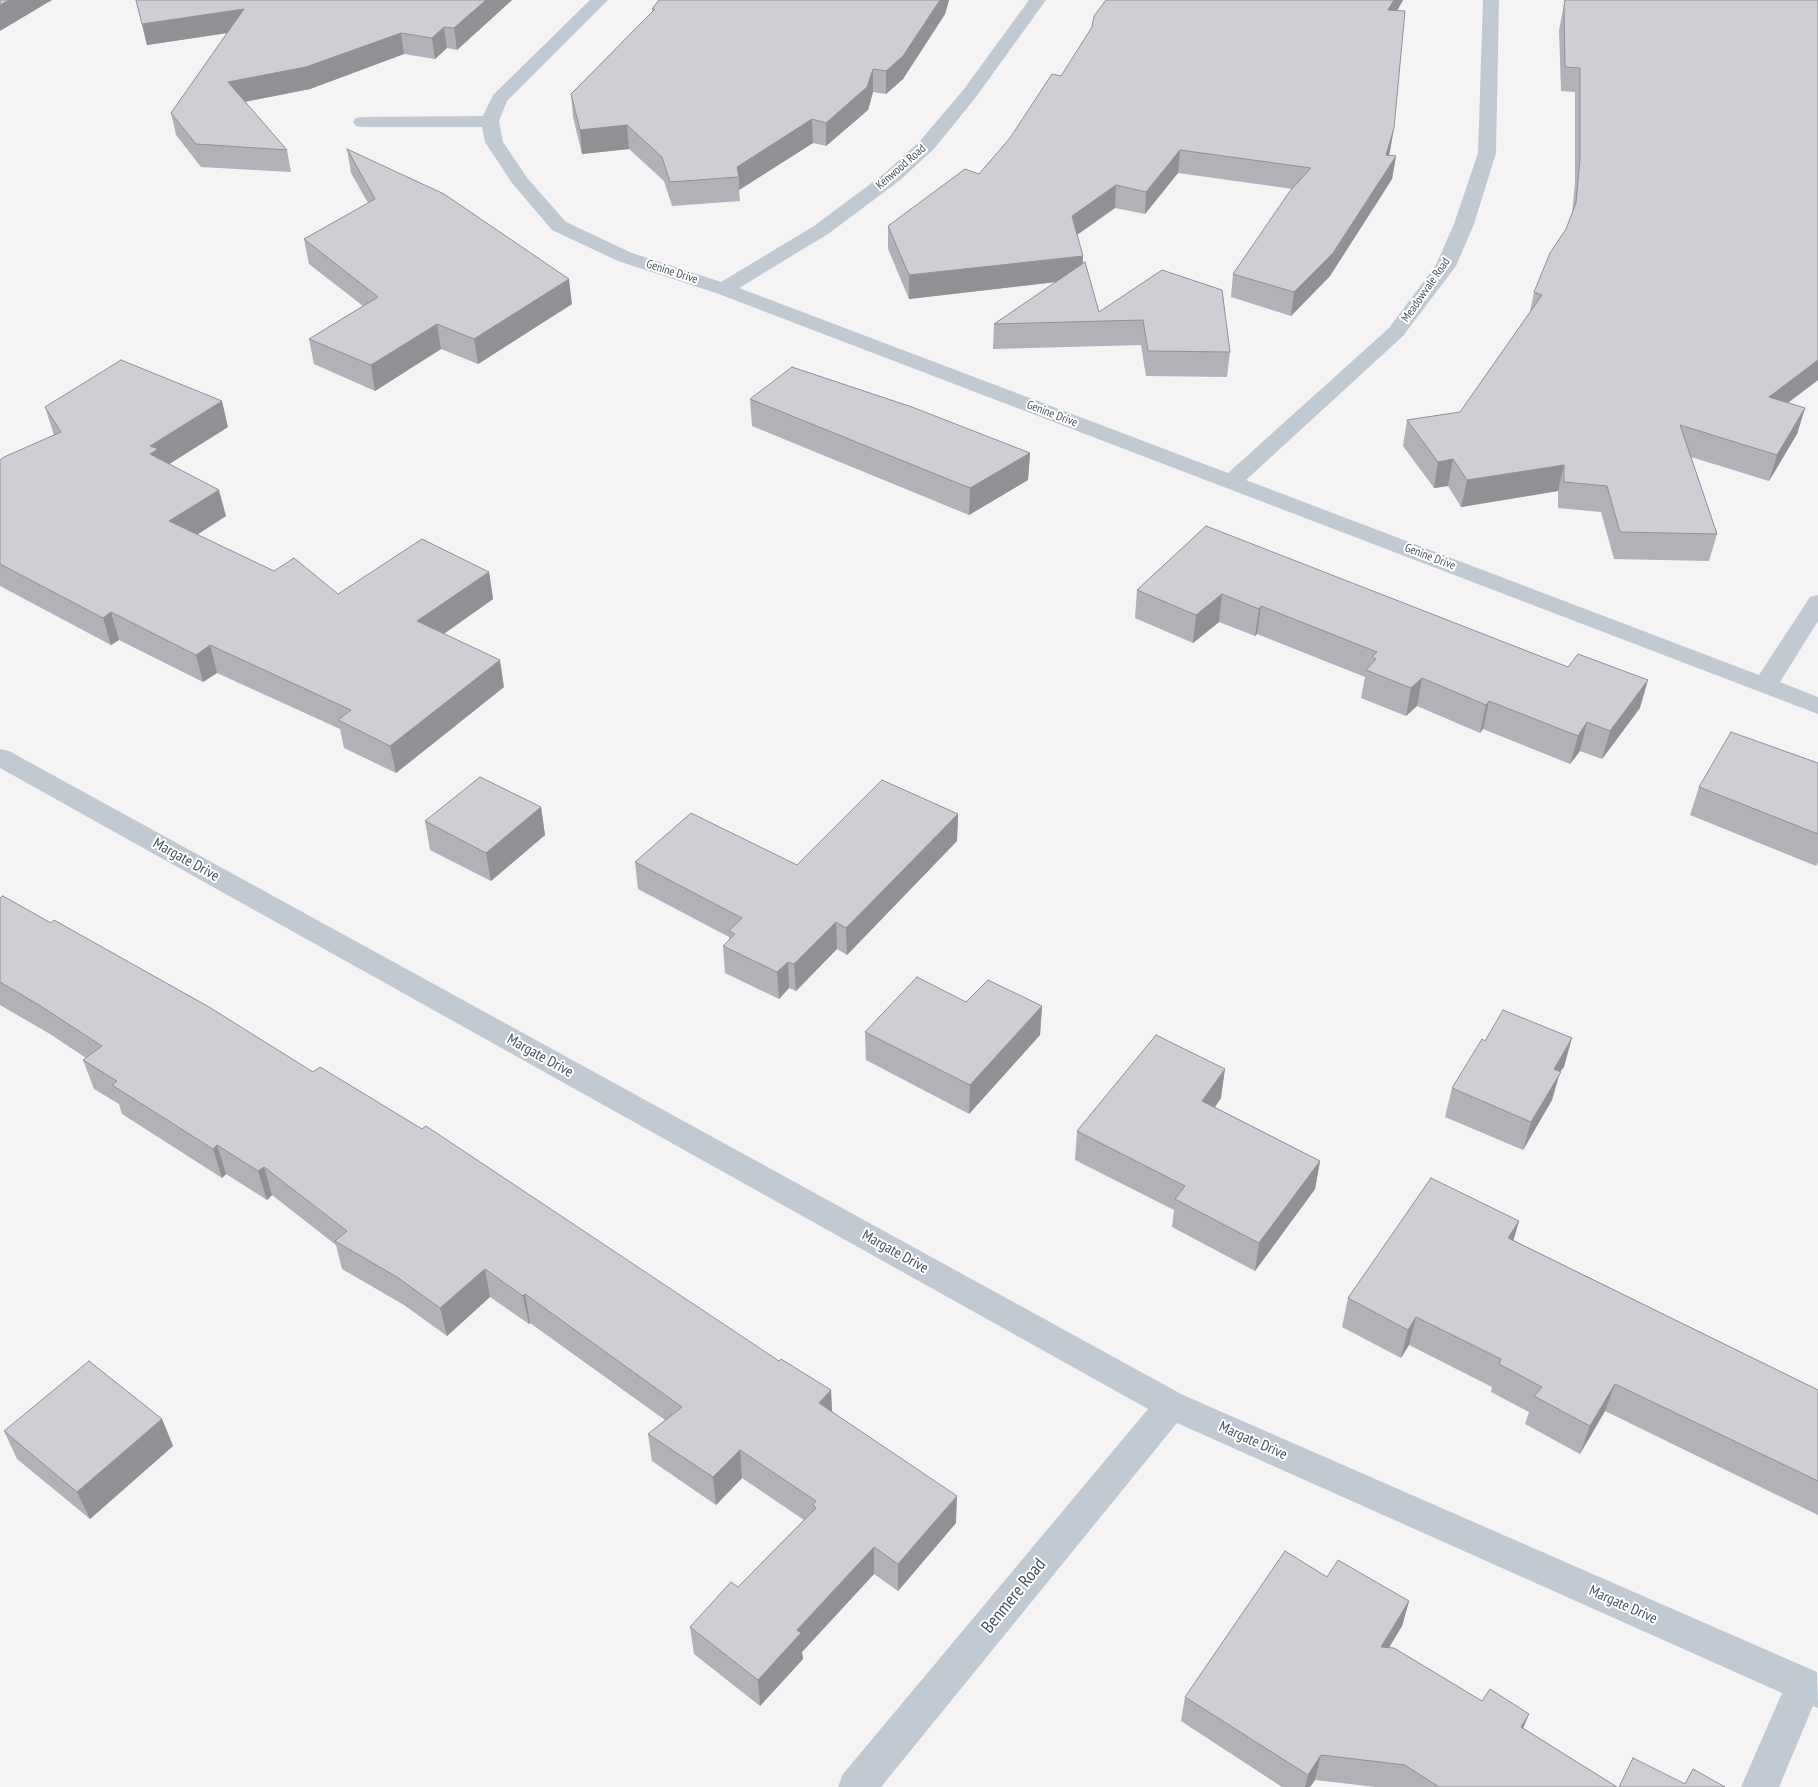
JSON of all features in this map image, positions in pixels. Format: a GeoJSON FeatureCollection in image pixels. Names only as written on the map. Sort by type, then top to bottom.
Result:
{"type":"FeatureCollection","features":[{"type":"Feature","properties":{"kind":"street"},"geometry":{"type":"LineString","coordinates":[[362,122],[490,121],[500,99],[600,0]]}},
{"type":"Feature","properties":{"kind":"street","name":"Kenwood Road"},"geometry":{"type":"LineString","coordinates":[[723,289],[821,230],[892,177],[927,145],[970,93],[1038,0]]}},
{"type":"Feature","properties":{"kind":"street","name":"Meadowvale Road"},"geometry":{"type":"LineString","coordinates":[[1231,482],[1396,332],[1446,266],[1464,224],[1487,153],[1491,0]]}},
{"type":"Feature","properties":{"kind":"street","name":"Genine Drive"},"geometry":{"type":"LineString","coordinates":[[490,121],[494,142],[521,183],[559,226],[625,257],[723,289],[1766,684],[1818,706]]}},
{"type":"Feature","properties":{"kind":"street"},"geometry":{"type":"LineString","coordinates":[[1766,684],[1818,602]]}},
{"type":"Feature","properties":{"kind":"street","name":"Margate Drive"},"geometry":{"type":"LineString","coordinates":[[0,757],[1171,1405],[1811,1688]]}},
{"type":"Feature","properties":{"kind":"street","name":"Benmere Road"},"geometry":{"type":"LineString","coordinates":[[857,1787],[1171,1405]]}},
{"type":"Feature","properties":{"kind":"street"},"geometry":{"type":"LineString","coordinates":[[1760,1787],[1811,1688]]}},
{"type":"Feature","properties":{"kind":"building"},"geometry":{"type":"Polygon","coordinates":[[[0,0],[9,0],[0,5],[0,0]]]}},
{"type":"Feature","properties":{"kind":"building"},"geometry":{"type":"Polygon","coordinates":[[[136,0],[486,0],[454,28],[444,27],[432,38],[401,33],[306,67],[228,82],[287,150],[196,144],[171,113],[244,9],[142,24],[136,0]]]}},
{"type":"Feature","properties":{"kind":"building"},"geometry":{"type":"Polygon","coordinates":[[[659,0],[940,0],[903,56],[886,71],[873,69],[867,87],[826,123],[812,119],[737,167],[739,177],[670,182],[662,157],[627,125],[580,130],[571,94],[655,9],[652,9],[659,0]]]}},
{"type":"Feature","properties":{"kind":"building"},"geometry":{"type":"Polygon","coordinates":[[[1106,0],[1394,0],[1388,10],[1405,11],[1394,128],[1386,155],[1396,156],[1333,253],[1294,292],[1233,274],[1290,191],[1311,168],[1180,150],[1146,192],[1116,185],[1072,216],[1083,256],[909,275],[888,226],[965,169],[979,174],[1010,138],[1052,74],[1061,76],[1092,27],[1094,16],[1106,0]]]}},
{"type":"Feature","properties":{"kind":"building"},"geometry":{"type":"Polygon","coordinates":[[[1565,0],[1818,0],[1818,360],[1769,397],[1805,408],[1777,455],[1680,425],[1717,534],[1620,532],[1607,486],[1564,482],[1564,465],[1467,480],[1453,459],[1438,462],[1407,420],[1460,412],[1542,295],[1534,292],[1550,253],[1566,229],[1576,203],[1580,159],[1580,68],[1565,67],[1565,0]]]}},
{"type":"Feature","properties":{"kind":"building"},"geometry":{"type":"Polygon","coordinates":[[[347,149],[444,194],[569,279],[474,339],[437,324],[371,365],[309,339],[378,297],[304,239],[375,199],[347,149]]]}},
{"type":"Feature","properties":{"kind":"building"},"geometry":{"type":"Polygon","coordinates":[[[1085,262],[1099,312],[1162,270],[1222,290],[1230,352],[1148,351],[1143,320],[994,324],[1085,262]]]}},
{"type":"Feature","properties":{"kind":"building"},"geometry":{"type":"Polygon","coordinates":[[[121,360],[222,401],[150,446],[158,449],[150,454],[219,490],[169,521],[274,571],[294,558],[338,594],[422,539],[489,572],[417,621],[500,660],[390,746],[338,720],[351,710],[210,645],[196,655],[111,612],[103,618],[0,564],[0,460],[61,432],[45,407],[121,360]]]}},
{"type":"Feature","properties":{"kind":"building"},"geometry":{"type":"Polygon","coordinates":[[[792,367],[912,407],[1030,453],[970,488],[750,399],[792,367]]]}},
{"type":"Feature","properties":{"kind":"building"},"geometry":{"type":"Polygon","coordinates":[[[1206,526],[1568,667],[1578,654],[1648,680],[1610,731],[1587,722],[1578,736],[1489,701],[1486,705],[1422,678],[1411,688],[1366,670],[1376,659],[1372,657],[1377,652],[1261,606],[1259,609],[1222,594],[1196,615],[1137,590],[1206,526]]]}},
{"type":"Feature","properties":{"kind":"building"},"geometry":{"type":"Polygon","coordinates":[[[1731,732],[1818,763],[1818,834],[1699,787],[1731,732]]]}},
{"type":"Feature","properties":{"kind":"building"},"geometry":{"type":"Polygon","coordinates":[[[480,777],[541,807],[486,853],[425,821],[480,777]]]}},
{"type":"Feature","properties":{"kind":"building"},"geometry":{"type":"Polygon","coordinates":[[[882,780],[958,814],[846,928],[836,922],[794,964],[788,962],[777,972],[723,946],[735,934],[729,931],[742,918],[635,862],[691,813],[797,865],[882,780]]]}},
{"type":"Feature","properties":{"kind":"building"},"geometry":{"type":"Polygon","coordinates":[[[3,896],[51,923],[54,920],[209,1007],[313,1072],[320,1067],[422,1129],[426,1126],[779,1361],[781,1359],[831,1390],[819,1403],[957,1496],[898,1564],[874,1547],[797,1630],[801,1633],[758,1680],[690,1627],[731,1582],[738,1587],[816,1508],[813,1505],[816,1501],[740,1450],[713,1477],[648,1434],[682,1407],[525,1294],[523,1296],[485,1269],[440,1308],[397,1277],[335,1241],[347,1231],[264,1167],[258,1171],[217,1145],[213,1149],[112,1085],[117,1081],[83,1060],[102,1046],[0,982],[0,898],[3,896]]]}},
{"type":"Feature","properties":{"kind":"building"},"geometry":{"type":"Polygon","coordinates":[[[917,977],[966,1002],[988,980],[1042,1006],[970,1085],[865,1032],[917,977]]]}},
{"type":"Feature","properties":{"kind":"building"},"geometry":{"type":"Polygon","coordinates":[[[1503,1010],[1572,1038],[1554,1069],[1561,1072],[1531,1122],[1452,1088],[1482,1039],[1485,1041],[1503,1010]]]}},
{"type":"Feature","properties":{"kind":"building"},"geometry":{"type":"Polygon","coordinates":[[[1156,1035],[1225,1069],[1202,1101],[1320,1161],[1259,1243],[1175,1199],[1185,1186],[1077,1131],[1156,1035]]]}},
{"type":"Feature","properties":{"kind":"building"},"geometry":{"type":"Polygon","coordinates":[[[1431,1178],[1519,1221],[1508,1238],[1818,1390],[1818,1481],[1615,1384],[1590,1426],[1534,1396],[1542,1387],[1499,1364],[1501,1359],[1416,1317],[1408,1330],[1348,1298],[1431,1178]]]}},
{"type":"Feature","properties":{"kind":"building"},"geometry":{"type":"Polygon","coordinates":[[[89,1361],[162,1419],[77,1492],[4,1431],[89,1361]]]}},
{"type":"Feature","properties":{"kind":"building"},"geometry":{"type":"Polygon","coordinates":[[[1285,1551],[1327,1577],[1338,1560],[1409,1601],[1381,1647],[1394,1648],[1482,1701],[1490,1689],[1529,1714],[1521,1727],[1617,1787],[1439,1787],[1405,1765],[1321,1755],[1308,1775],[1185,1697],[1285,1551]]]}},
{"type":"Feature","properties":{"kind":"building"},"geometry":{"type":"Polygon","coordinates":[[[1633,1758],[1685,1784],[1693,1769],[1725,1787],[1619,1787],[1633,1758]]]}}]}
